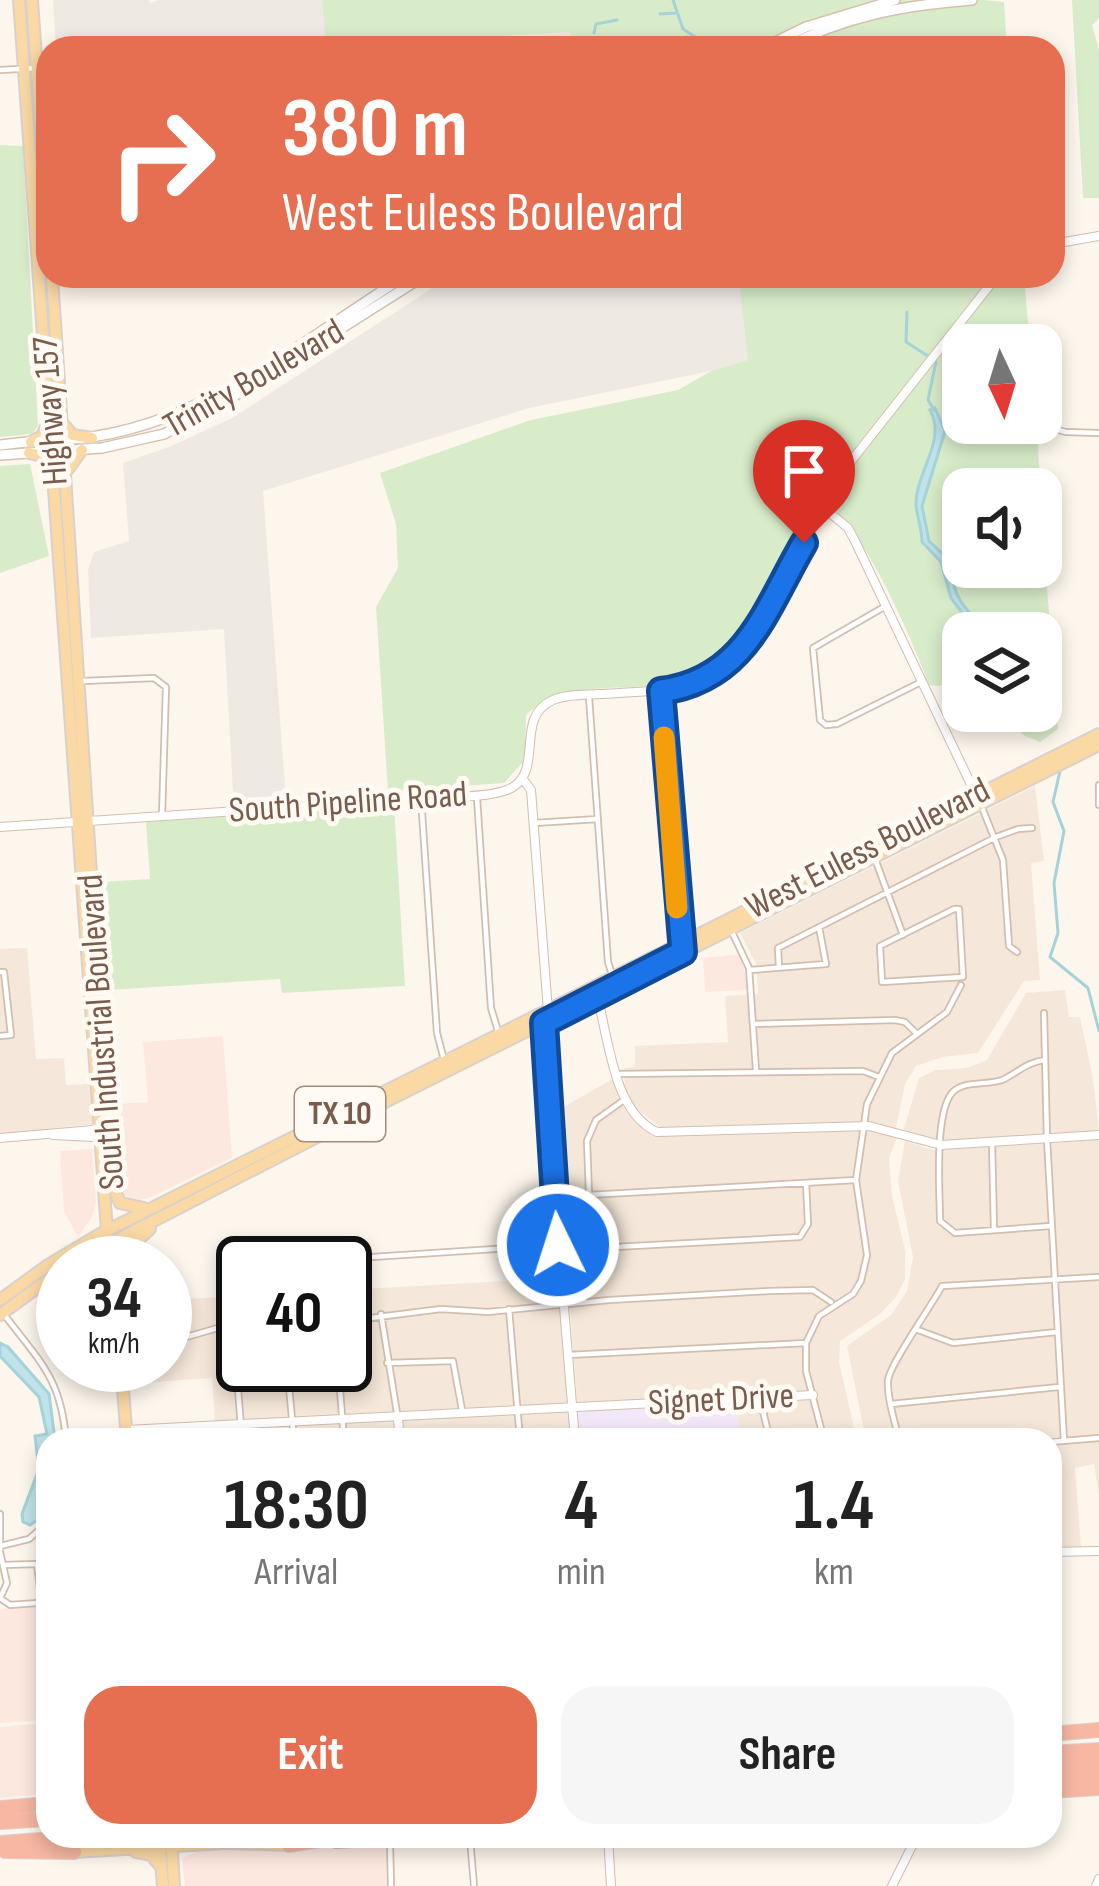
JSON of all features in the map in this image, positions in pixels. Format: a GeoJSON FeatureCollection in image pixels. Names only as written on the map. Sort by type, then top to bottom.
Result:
{"type":"FeatureCollection","features":[{"type":"Feature","properties":{"kind":"highway"},"geometry":{"type":"LineString","coordinates":[[1062,1732],[1099,1727]]}},
{"type":"Feature","properties":{"kind":"highway"},"geometry":{"type":"LineString","coordinates":[[1062,1735],[1099,1739]]}},
{"type":"Feature","properties":{"kind":"highway"},"geometry":{"type":"LineString","coordinates":[[1062,1752],[1099,1750]]}},
{"type":"Feature","properties":{"kind":"highway"},"geometry":{"type":"LineString","coordinates":[[1062,1765],[1099,1763]]}},
{"type":"Feature","properties":{"kind":"highway"},"geometry":{"type":"LineString","coordinates":[[1062,1777],[1099,1774]]}},
{"type":"Feature","properties":{"kind":"highway"},"geometry":{"type":"LineString","coordinates":[[1062,1793],[1099,1791]]}},
{"type":"Feature","properties":{"kind":"highway"},"geometry":{"type":"LineString","coordinates":[[0,1806],[36,1803]]}},
{"type":"Feature","properties":{"kind":"highway"},"geometry":{"type":"LineString","coordinates":[[0,1840],[36,1830]]}},
{"type":"Feature","properties":{"kind":"highway"},"geometry":{"type":"LineString","coordinates":[[0,1840],[36,1838]]}},
{"type":"Feature","properties":{"kind":"highway"},"geometry":{"type":"LineString","coordinates":[[0,1840],[36,1846]]}},
{"type":"Feature","properties":{"kind":"highway"},"geometry":{"type":"LineString","coordinates":[[49,1848],[74,1852]]}},
{"type":"Feature","properties":{"kind":"main road","name":"Highway 157"},"geometry":{"type":"LineString","coordinates":[[20,0],[36,115]]}},
{"type":"Feature","properties":{"kind":"main road","name":"Highway 157"},"geometry":{"type":"LineString","coordinates":[[32,0],[36,131]]}},
{"type":"Feature","properties":{"kind":"main road"},"geometry":{"type":"LineString","coordinates":[[799,36],[895,0]]}},
{"type":"Feature","properties":{"kind":"main road"},"geometry":{"type":"LineString","coordinates":[[801,36],[905,6],[972,0]]}},
{"type":"Feature","properties":{"kind":"main road","name":"Highway 157"},"geometry":{"type":"LineString","coordinates":[[48,288],[83,821]]}},
{"type":"Feature","properties":{"kind":"main road","name":"Trinity Boulevard"},"geometry":{"type":"LineString","coordinates":[[368,306],[390,288]]}},
{"type":"Feature","properties":{"kind":"main road","name":"Trinity Boulevard"},"geometry":{"type":"LineString","coordinates":[[57,446],[82,450],[164,434],[402,288]]}},
{"type":"Feature","properties":{"kind":"main road","name":"Trinity Boulevard"},"geometry":{"type":"LineString","coordinates":[[0,455],[128,433],[249,381]]}},
{"type":"Feature","properties":{"kind":"main road"},"geometry":{"type":"LineString","coordinates":[[82,450],[60,472],[30,448],[55,418],[74,435],[92,438]]}},
{"type":"Feature","properties":{"kind":"main road","name":"Trinity Boulevard"},"geometry":{"type":"LineString","coordinates":[[0,445],[30,448]]}},
{"type":"Feature","properties":{"kind":"main road","name":"West Euless Boulevard"},"geometry":{"type":"LineString","coordinates":[[978,800],[1099,734]]}},
{"type":"Feature","properties":{"kind":"main road","name":"West Euless Boulevard"},"geometry":{"type":"LineString","coordinates":[[107,1236],[153,1207],[258,1168],[613,978],[1099,745]]}},
{"type":"Feature","properties":{"kind":"main road","name":"South Industrial Boulevard"},"geometry":{"type":"LineString","coordinates":[[83,821],[111,1236]]}},
{"type":"Feature","properties":{"kind":"main road","name":"West Euless Boulevard"},"geometry":{"type":"LineString","coordinates":[[111,1233],[170,1214],[262,1154],[447,1067],[500,1036],[597,996],[681,948]]}},
{"type":"Feature","properties":{"kind":"main road"},"geometry":{"type":"LineString","coordinates":[[258,1168],[262,1154]]}},
{"type":"Feature","properties":{"kind":"main road"},"geometry":{"type":"LineString","coordinates":[[108,1183],[120,1204],[153,1207]]}},
{"type":"Feature","properties":{"kind":"main road"},"geometry":{"type":"LineString","coordinates":[[89,1236],[108,1183]]}},
{"type":"Feature","properties":{"kind":"main road"},"geometry":{"type":"LineString","coordinates":[[142,1236],[170,1214]]}},
{"type":"Feature","properties":{"kind":"main road","name":"West Euless Boulevard"},"geometry":{"type":"LineString","coordinates":[[1,1309],[36,1285]]}},
{"type":"Feature","properties":{"kind":"main road"},"geometry":{"type":"LineString","coordinates":[[1,1309],[36,1287]]}},
{"type":"Feature","properties":{"kind":"main road"},"geometry":{"type":"LineString","coordinates":[[123,1392],[126,1428]]}},
{"type":"Feature","properties":{"kind":"main road"},"geometry":{"type":"LineString","coordinates":[[74,1852],[137,1848]]}},
{"type":"Feature","properties":{"kind":"main road"},"geometry":{"type":"LineString","coordinates":[[163,1886],[168,1848]]}},
{"type":"Feature","properties":{"kind":"main road"},"geometry":{"type":"LineString","coordinates":[[168,1868],[187,1848]]}},
{"type":"Feature","properties":{"kind":"main road"},"geometry":{"type":"LineString","coordinates":[[103,1851],[145,1852],[168,1868],[175,1886]]}},
{"type":"Feature","properties":{"kind":"street"},"geometry":{"type":"LineString","coordinates":[[0,70],[31,68]]}},
{"type":"Feature","properties":{"kind":"street"},"geometry":{"type":"LineString","coordinates":[[1065,242],[1099,236]]}},
{"type":"Feature","properties":{"kind":"street"},"geometry":{"type":"LineString","coordinates":[[574,1428],[558,1247],[534,823],[531,790],[522,778],[529,764],[530,724],[555,699],[661,691],[698,682],[740,654],[852,460],[987,288]]}},
{"type":"Feature","properties":{"kind":"street"},"geometry":{"type":"LineString","coordinates":[[1062,431],[1099,433]]}},
{"type":"Feature","properties":{"kind":"street"},"geometry":{"type":"LineString","coordinates":[[824,508],[848,528],[888,604],[930,705],[996,838],[1003,860],[1009,946],[1017,952]]}},
{"type":"Feature","properties":{"kind":"street"},"geometry":{"type":"LineString","coordinates":[[888,604],[813,648],[820,720],[837,724],[922,681]]}},
{"type":"Feature","properties":{"kind":"street"},"geometry":{"type":"LineString","coordinates":[[74,682],[154,678],[166,687],[162,816]]}},
{"type":"Feature","properties":{"kind":"street"},"geometry":{"type":"LineString","coordinates":[[661,691],[681,948]]}},
{"type":"Feature","properties":{"kind":"street"},"geometry":{"type":"LineString","coordinates":[[589,695],[613,978]]}},
{"type":"Feature","properties":{"kind":"street","name":"South Pipeline Road"},"geometry":{"type":"LineString","coordinates":[[0,827],[477,794],[505,791],[522,778]]}},
{"type":"Feature","properties":{"kind":"street"},"geometry":{"type":"LineString","coordinates":[[1098,786],[1099,805]]}},
{"type":"Feature","properties":{"kind":"street"},"geometry":{"type":"LineString","coordinates":[[477,794],[491,1003],[500,1036]]}},
{"type":"Feature","properties":{"kind":"street"},"geometry":{"type":"LineString","coordinates":[[421,798],[437,1034],[447,1067]]}},
{"type":"Feature","properties":{"kind":"street"},"geometry":{"type":"LineString","coordinates":[[534,823],[598,818]]}},
{"type":"Feature","properties":{"kind":"street"},"geometry":{"type":"LineString","coordinates":[[779,967],[778,948],[996,838],[1032,828]]}},
{"type":"Feature","properties":{"kind":"street"},"geometry":{"type":"LineString","coordinates":[[873,852],[903,935]]}},
{"type":"Feature","properties":{"kind":"street"},"geometry":{"type":"LineString","coordinates":[[959,909],[963,977],[882,982],[880,946],[903,935],[959,909]]}},
{"type":"Feature","properties":{"kind":"street"},"geometry":{"type":"LineString","coordinates":[[729,924],[750,970],[757,1070]]}},
{"type":"Feature","properties":{"kind":"street"},"geometry":{"type":"LineString","coordinates":[[750,970],[826,964],[819,927]]}},
{"type":"Feature","properties":{"kind":"street"},"geometry":{"type":"LineString","coordinates":[[0,1036],[11,1035],[2,972]]}},
{"type":"Feature","properties":{"kind":"street"},"geometry":{"type":"LineString","coordinates":[[821,1428],[806,1371],[806,1343],[819,1316],[853,1294],[861,1281],[867,1255],[856,1180],[862,1126],[892,1053],[947,1012],[961,985]]}},
{"type":"Feature","properties":{"kind":"street"},"geometry":{"type":"LineString","coordinates":[[597,996],[623,1100],[644,1126],[665,1133],[862,1126],[941,1145],[1099,1135]]}},
{"type":"Feature","properties":{"kind":"street"},"geometry":{"type":"LineString","coordinates":[[1044,1013],[1064,1441],[1099,1438]]}},
{"type":"Feature","properties":{"kind":"street"},"geometry":{"type":"LineString","coordinates":[[754,1024],[895,1020],[916,1033]]}},
{"type":"Feature","properties":{"kind":"street"},"geometry":{"type":"LineString","coordinates":[[1045,1060],[1033,1061],[999,1081],[953,1092],[945,1110],[941,1145],[942,1226],[955,1233],[1051,1226]]}},
{"type":"Feature","properties":{"kind":"street"},"geometry":{"type":"LineString","coordinates":[[617,1074],[863,1071],[879,1077]]}},
{"type":"Feature","properties":{"kind":"street"},"geometry":{"type":"LineString","coordinates":[[591,1247],[589,1132],[601,1115],[623,1100]]}},
{"type":"Feature","properties":{"kind":"street"},"geometry":{"type":"LineString","coordinates":[[0,1138],[87,1138],[104,1132]]}},
{"type":"Feature","properties":{"kind":"street"},"geometry":{"type":"LineString","coordinates":[[992,1142],[994,1230]]}},
{"type":"Feature","properties":{"kind":"street"},"geometry":{"type":"LineString","coordinates":[[588,1195],[856,1180]]}},
{"type":"Feature","properties":{"kind":"street"},"geometry":{"type":"LineString","coordinates":[[372,1257],[800,1237],[808,1224],[806,1183]]}},
{"type":"Feature","properties":{"kind":"street"},"geometry":{"type":"LineString","coordinates":[[897,1428],[889,1371],[945,1285],[1099,1277]]}},
{"type":"Feature","properties":{"kind":"street"},"geometry":{"type":"LineString","coordinates":[[372,1316],[813,1290],[833,1303]]}},
{"type":"Feature","properties":{"kind":"street"},"geometry":{"type":"LineString","coordinates":[[1,1309],[61,1397],[65,1428]]}},
{"type":"Feature","properties":{"kind":"street"},"geometry":{"type":"LineString","coordinates":[[509,1309],[519,1428]]}},
{"type":"Feature","properties":{"kind":"street"},"geometry":{"type":"LineString","coordinates":[[381,1314],[399,1428]]}},
{"type":"Feature","properties":{"kind":"street"},"geometry":{"type":"LineString","coordinates":[[918,1330],[953,1343],[1057,1332]]}},
{"type":"Feature","properties":{"kind":"street"},"geometry":{"type":"LineString","coordinates":[[568,1355],[806,1343]]}},
{"type":"Feature","properties":{"kind":"street"},"geometry":{"type":"LineString","coordinates":[[387,1363],[453,1360],[462,1415]]}},
{"type":"Feature","properties":{"kind":"street"},"geometry":{"type":"LineString","coordinates":[[892,1404],[1060,1387]]}},
{"type":"Feature","properties":{"kind":"street"},"geometry":{"type":"LineString","coordinates":[[237,1392],[241,1428]]}},
{"type":"Feature","properties":{"kind":"street"},"geometry":{"type":"LineString","coordinates":[[290,1392],[293,1428]]}},
{"type":"Feature","properties":{"kind":"street"},"geometry":{"type":"LineString","coordinates":[[340,1392],[343,1428]]}},
{"type":"Feature","properties":{"kind":"street","name":"Signet Drive"},"geometry":{"type":"LineString","coordinates":[[184,1428],[813,1395]]}},
{"type":"Feature","properties":{"kind":"street"},"geometry":{"type":"LineString","coordinates":[[760,1398],[767,1428]]}},
{"type":"Feature","properties":{"kind":"street"},"geometry":{"type":"LineString","coordinates":[[1,1515],[7,1583],[0,1598],[14,1605],[36,1601]]}},
{"type":"Feature","properties":{"kind":"street"},"geometry":{"type":"LineString","coordinates":[[1,1546],[29,1539],[36,1532]]}},
{"type":"Feature","properties":{"kind":"street"},"geometry":{"type":"LineString","coordinates":[[1062,1552],[1099,1551]]}},
{"type":"Feature","properties":{"kind":"street"},"geometry":{"type":"LineString","coordinates":[[3,1565],[36,1564]]}},
{"type":"Feature","properties":{"kind":"street"},"geometry":{"type":"LineString","coordinates":[[390,1848],[391,1886]]}},
{"type":"Feature","properties":{"kind":"street"},"geometry":{"type":"LineString","coordinates":[[470,1848],[474,1886]]}},
{"type":"Feature","properties":{"kind":"street"},"geometry":{"type":"LineString","coordinates":[[608,1848],[610,1886]]}},
{"type":"Feature","properties":{"kind":"street"},"geometry":{"type":"LineString","coordinates":[[892,1886],[910,1848]]}},
{"type":"Feature","properties":{"kind":"shaded area"},"geometry":{"type":"Polygon","coordinates":[[[53,0],[322,0],[325,36],[55,36],[53,0]]]}},
{"type":"Feature","properties":{"kind":"shaded area"},"geometry":{"type":"Polygon","coordinates":[[[570,32],[572,36],[510,36],[570,32]]]}},
{"type":"Feature","properties":{"kind":"shaded area"},"geometry":{"type":"Polygon","coordinates":[[[432,288],[740,288],[749,360],[529,408],[263,491],[285,787],[277,796],[242,798],[233,791],[224,629],[91,638],[88,569],[94,552],[129,541],[123,463],[232,418],[432,288]]]}},
{"type":"Feature","properties":{"kind":"shaded area"},"geometry":{"type":"Polygon","coordinates":[[[1035,786],[1044,861],[1031,863],[1040,980],[1024,981],[978,1053],[916,1066],[905,1084],[896,1128],[867,1122],[661,1128],[632,1105],[625,1091],[624,1068],[635,1067],[635,1046],[728,1042],[725,996],[758,994],[756,964],[740,933],[1035,786]]]}},
{"type":"Feature","properties":{"kind":"shaded area"},"geometry":{"type":"Polygon","coordinates":[[[27,948],[36,1059],[64,1058],[66,1085],[90,1084],[93,1124],[0,1134],[0,949],[27,948]]]}},
{"type":"Feature","properties":{"kind":"shaded area"},"geometry":{"type":"Polygon","coordinates":[[[741,954],[748,990],[705,992],[703,958],[741,954]]]}},
{"type":"Feature","properties":{"kind":"shaded area"},"geometry":{"type":"Polygon","coordinates":[[[1065,990],[1069,1017],[1080,1017],[1099,1131],[931,1141],[903,1132],[919,1078],[987,1060],[1026,993],[1065,990]]]}},
{"type":"Feature","properties":{"kind":"shaded area"},"geometry":{"type":"Polygon","coordinates":[[[223,1036],[232,1158],[131,1202],[123,1194],[116,1104],[148,1102],[143,1042],[223,1036]]]}},
{"type":"Feature","properties":{"kind":"shaded area"},"geometry":{"type":"Polygon","coordinates":[[[614,1078],[624,1108],[653,1136],[873,1131],[897,1138],[889,1157],[892,1196],[905,1250],[905,1279],[880,1314],[840,1341],[839,1362],[854,1428],[740,1428],[734,1405],[578,1413],[555,1112],[614,1078]]]}},
{"type":"Feature","properties":{"kind":"shaded area"},"geometry":{"type":"Polygon","coordinates":[[[1099,1140],[1099,1497],[1094,1464],[1075,1468],[1081,1547],[1062,1549],[1062,1428],[864,1428],[847,1346],[891,1315],[907,1291],[913,1257],[898,1181],[905,1141],[934,1150],[1099,1140]]]}},
{"type":"Feature","properties":{"kind":"shaded area"},"geometry":{"type":"Polygon","coordinates":[[[92,1149],[96,1201],[79,1236],[64,1212],[60,1151],[92,1149]]]}},
{"type":"Feature","properties":{"kind":"shaded area"},"geometry":{"type":"Polygon","coordinates":[[[557,1278],[569,1404],[215,1421],[212,1378],[192,1379],[192,1299],[216,1297],[216,1392],[372,1392],[372,1288],[557,1278]]]}},
{"type":"Feature","properties":{"kind":"shaded area"},"geometry":{"type":"Polygon","coordinates":[[[734,1404],[740,1428],[579,1428],[578,1412],[734,1404]]]}},
{"type":"Feature","properties":{"kind":"shaded area"},"geometry":{"type":"Polygon","coordinates":[[[564,1410],[569,1412],[570,1428],[268,1428],[564,1410]]]}},
{"type":"Feature","properties":{"kind":"shaded area"},"geometry":{"type":"Polygon","coordinates":[[[36,1607],[36,1721],[0,1723],[0,1609],[36,1607]]]}},
{"type":"Feature","properties":{"kind":"shaded area"},"geometry":{"type":"Polygon","coordinates":[[[36,1724],[36,1795],[0,1798],[0,1727],[36,1724]]]}},
{"type":"Feature","properties":{"kind":"shaded area"},"geometry":{"type":"Polygon","coordinates":[[[385,1848],[387,1886],[185,1886],[182,1858],[196,1852],[385,1848]]]}},
{"type":"Feature","properties":{"kind":"green space"},"geometry":{"type":"Polygon","coordinates":[[[322,0],[983,0],[1004,2],[1006,36],[572,36],[569,32],[325,36],[322,0]]]}},
{"type":"Feature","properties":{"kind":"green space"},"geometry":{"type":"Polygon","coordinates":[[[1072,0],[1099,0],[1099,18],[1092,25],[1099,50],[1099,198],[1083,198],[1072,0]]]}},
{"type":"Feature","properties":{"kind":"green space"},"geometry":{"type":"Polygon","coordinates":[[[0,145],[23,146],[38,426],[32,434],[0,437],[0,145]]]}},
{"type":"Feature","properties":{"kind":"green space"},"geometry":{"type":"Polygon","coordinates":[[[740,288],[1025,288],[1028,324],[942,324],[942,444],[1038,444],[1039,468],[942,468],[942,588],[1047,588],[1049,612],[942,612],[942,684],[929,685],[868,554],[835,510],[820,499],[743,642],[715,667],[660,685],[576,691],[550,699],[526,715],[525,760],[504,783],[388,791],[376,607],[398,568],[396,524],[380,473],[531,420],[678,390],[711,371],[748,360],[740,288]]]}},
{"type":"Feature","properties":{"kind":"green space"},"geometry":{"type":"Polygon","coordinates":[[[30,464],[49,556],[0,573],[0,466],[30,464]]]}},
{"type":"Feature","properties":{"kind":"green space"},"geometry":{"type":"Polygon","coordinates":[[[1020,732],[1054,732],[1040,742],[1020,732]]]}},
{"type":"Feature","properties":{"kind":"green space"},"geometry":{"type":"Polygon","coordinates":[[[394,805],[405,986],[282,993],[280,979],[109,990],[102,882],[150,879],[146,822],[394,805]]]}},
{"type":"Feature","properties":{"kind":"water"},"geometry":{"type":"Polygon","coordinates":[[[935,408],[942,424],[942,441],[922,506],[929,541],[942,553],[942,566],[922,542],[916,504],[935,433],[930,410],[935,408]]]}},
{"type":"Feature","properties":{"kind":"water"},"geometry":{"type":"Polygon","coordinates":[[[948,588],[955,588],[969,612],[962,612],[948,588]]]}},
{"type":"Feature","properties":{"kind":"water"},"geometry":{"type":"Polygon","coordinates":[[[0,1343],[36,1379],[36,1392],[49,1394],[53,1428],[46,1428],[39,1397],[0,1356],[0,1343]]]}},
{"type":"Feature","properties":{"kind":"water"},"geometry":{"type":"Polygon","coordinates":[[[36,1477],[36,1521],[23,1522],[22,1514],[36,1477]]]}},
{"type":"Feature","properties":{"kind":"waterway"},"geometry":{"type":"LineString","coordinates":[[673,0],[683,29],[694,36]]}},
{"type":"Feature","properties":{"kind":"waterway"},"geometry":{"type":"LineString","coordinates":[[660,14],[676,13]]}},
{"type":"Feature","properties":{"kind":"waterway"},"geometry":{"type":"LineString","coordinates":[[594,33],[596,24],[617,20]]}},
{"type":"Feature","properties":{"kind":"waterway"},"geometry":{"type":"LineString","coordinates":[[907,312],[906,342],[928,356]]}},
{"type":"Feature","properties":{"kind":"waterway"},"geometry":{"type":"LineString","coordinates":[[934,410],[928,400],[936,362]]}},
{"type":"Feature","properties":{"kind":"waterway"},"geometry":{"type":"LineString","coordinates":[[1060,771],[1053,802],[1064,831],[1054,883],[1058,933],[1050,957],[1088,988],[1099,1031]]}},
{"type":"Feature","properties":{"kind":"slow traffic"},"geometry":{"type":"LineString","coordinates":[[664,737],[677,908]]}},
{"type":"Feature","properties":{"kind":"route"},"geometry":{"type":"LineString","coordinates":[[558,1245],[544,1023],[683,952],[661,691],[716,674],[740,654],[804,543]]}}]}
